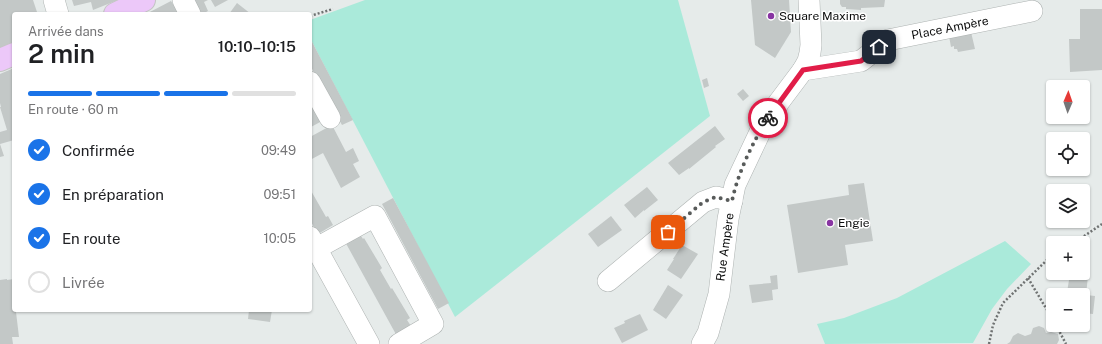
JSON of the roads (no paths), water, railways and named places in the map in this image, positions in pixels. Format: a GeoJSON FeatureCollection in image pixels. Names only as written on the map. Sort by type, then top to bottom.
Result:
{"type":"FeatureCollection","features":[{"type":"Feature","properties":{"kind":"main road"},"geometry":{"type":"LineString","coordinates":[[120,12],[144,0]]}},
{"type":"Feature","properties":{"kind":"main road"},"geometry":{"type":"LineString","coordinates":[[0,60],[12,55]]}},
{"type":"Feature","properties":{"kind":"street"},"geometry":{"type":"LineString","coordinates":[[54,0],[57,12]]}},
{"type":"Feature","properties":{"kind":"street"},"geometry":{"type":"LineString","coordinates":[[183,0],[189,12]]}},
{"type":"Feature","properties":{"kind":"street","name":"Rue Ampère"},"geometry":{"type":"LineString","coordinates":[[702,344],[708,333],[719,294],[728,219],[735,184],[760,130],[808,61],[811,34],[809,0]]}},
{"type":"Feature","properties":{"kind":"street","name":"Place Ampère"},"geometry":{"type":"LineString","coordinates":[[803,70],[861,61],[888,40],[1032,12]]}},
{"type":"Feature","properties":{"kind":"street"},"geometry":{"type":"LineString","coordinates":[[312,86],[330,118]]}},
{"type":"Feature","properties":{"kind":"street"},"geometry":{"type":"LineString","coordinates":[[608,281],[703,202],[716,197],[732,201]]}},
{"type":"Feature","properties":{"kind":"street"},"geometry":{"type":"LineString","coordinates":[[369,344],[313,242],[375,216],[433,324],[399,344]]}},
{"type":"Feature","properties":{"kind":"place","name":"Square Maxime"},"geometry":{"type":"Point","coordinates":[771,16]}},
{"type":"Feature","properties":{"kind":"place","name":"Engie"},"geometry":{"type":"Point","coordinates":[830,223]}}]}
